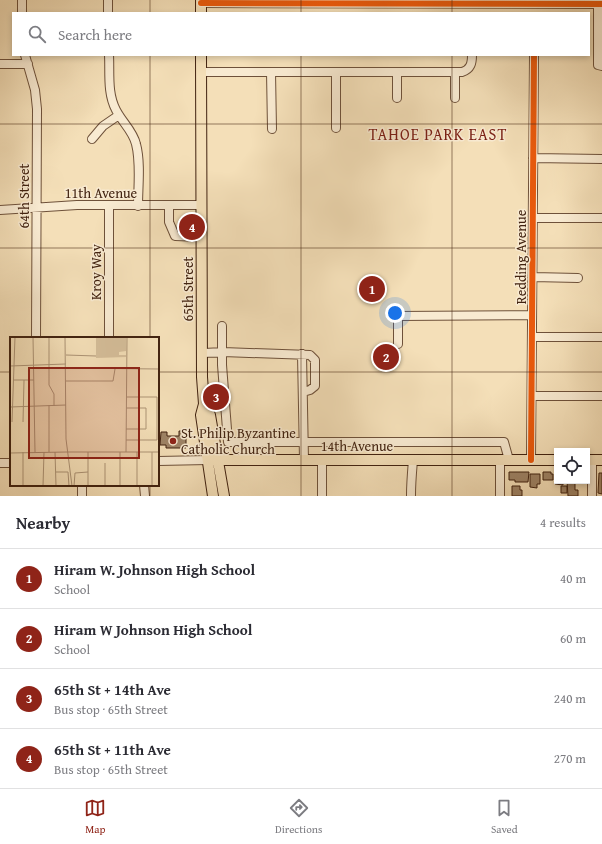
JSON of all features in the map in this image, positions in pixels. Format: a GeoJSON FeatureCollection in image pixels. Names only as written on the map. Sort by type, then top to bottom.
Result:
{"type":"FeatureCollection","features":[{"type":"Feature","properties":{"kind":"main road","name":"65th Street"},"geometry":{"type":"LineString","coordinates":[[201,56],[202,372],[204,404],[199,422],[213,460]]}},
{"type":"Feature","properties":{"kind":"main road","name":"65th Street"},"geometry":{"type":"LineString","coordinates":[[204,404],[210,415],[213,460]]}},
{"type":"Feature","properties":{"kind":"main road","name":"14th Avenue"},"geometry":{"type":"LineString","coordinates":[[213,460],[554,460]]}},
{"type":"Feature","properties":{"kind":"main road"},"geometry":{"type":"LineString","coordinates":[[213,460],[213,496]]}},
{"type":"Feature","properties":{"kind":"main road"},"geometry":{"type":"LineString","coordinates":[[213,460],[224,496]]}},
{"type":"Feature","properties":{"kind":"street"},"geometry":{"type":"LineString","coordinates":[[22,0],[22,12]]}},
{"type":"Feature","properties":{"kind":"street"},"geometry":{"type":"LineString","coordinates":[[108,0],[108,12]]}},
{"type":"Feature","properties":{"kind":"street"},"geometry":{"type":"LineString","coordinates":[[201,5],[384,2],[442,2],[472,4],[536,2],[600,4],[598,66],[602,66]]}},
{"type":"Feature","properties":{"kind":"street"},"geometry":{"type":"LineString","coordinates":[[534,12],[536,2]]}},
{"type":"Feature","properties":{"kind":"street"},"geometry":{"type":"LineString","coordinates":[[472,4],[472,12]]}},
{"type":"Feature","properties":{"kind":"street","name":"64th Street"},"geometry":{"type":"LineString","coordinates":[[25,56],[32,76],[36,100],[36,337]]}},
{"type":"Feature","properties":{"kind":"street"},"geometry":{"type":"LineString","coordinates":[[109,56],[110,94],[119,115],[130,130],[136,145],[138,157],[138,206]]}},
{"type":"Feature","properties":{"kind":"street"},"geometry":{"type":"LineString","coordinates":[[201,72],[462,72],[471,65],[472,56]]}},
{"type":"Feature","properties":{"kind":"street","name":"Redding Avenue"},"geometry":{"type":"LineString","coordinates":[[531,460],[534,56]]}},
{"type":"Feature","properties":{"kind":"street"},"geometry":{"type":"LineString","coordinates":[[0,64],[28,64]]}},
{"type":"Feature","properties":{"kind":"street"},"geometry":{"type":"LineString","coordinates":[[271,72],[272,129]]}},
{"type":"Feature","properties":{"kind":"street"},"geometry":{"type":"LineString","coordinates":[[336,72],[336,128]]}},
{"type":"Feature","properties":{"kind":"street"},"geometry":{"type":"LineString","coordinates":[[397,72],[397,98]]}},
{"type":"Feature","properties":{"kind":"street"},"geometry":{"type":"LineString","coordinates":[[455,72],[455,98]]}},
{"type":"Feature","properties":{"kind":"street"},"geometry":{"type":"LineString","coordinates":[[92,139],[103,126],[119,115]]}},
{"type":"Feature","properties":{"kind":"street"},"geometry":{"type":"LineString","coordinates":[[534,158],[602,158]]}},
{"type":"Feature","properties":{"kind":"street","name":"11th Avenue"},"geometry":{"type":"LineString","coordinates":[[0,210],[77,205],[202,205]]}},
{"type":"Feature","properties":{"kind":"street"},"geometry":{"type":"LineString","coordinates":[[169,205],[169,222],[175,236],[202,236]]}},
{"type":"Feature","properties":{"kind":"street","name":"Kroy Way"},"geometry":{"type":"LineString","coordinates":[[109,206],[109,337]]}},
{"type":"Feature","properties":{"kind":"street"},"geometry":{"type":"LineString","coordinates":[[533,218],[602,218]]}},
{"type":"Feature","properties":{"kind":"street","name":"Redding Avenue"},"geometry":{"type":"LineString","coordinates":[[533,277],[578,278]]}},
{"type":"Feature","properties":{"kind":"street"},"geometry":{"type":"LineString","coordinates":[[398,344],[398,316],[532,315]]}},
{"type":"Feature","properties":{"kind":"street"},"geometry":{"type":"LineString","coordinates":[[222,326],[222,366],[228,442],[504,442],[504,460],[500,496]]}},
{"type":"Feature","properties":{"kind":"street"},"geometry":{"type":"LineString","coordinates":[[532,337],[602,337]]}},
{"type":"Feature","properties":{"kind":"street"},"geometry":{"type":"LineString","coordinates":[[204,353],[223,352],[310,355],[315,360],[315,386],[310,390],[303,392]]}},
{"type":"Feature","properties":{"kind":"street"},"geometry":{"type":"LineString","coordinates":[[302,354],[304,460]]}},
{"type":"Feature","properties":{"kind":"street"},"geometry":{"type":"LineString","coordinates":[[532,396],[602,396]]}},
{"type":"Feature","properties":{"kind":"street","name":"14th Avenue"},"geometry":{"type":"LineString","coordinates":[[159,461],[213,460]]}},
{"type":"Feature","properties":{"kind":"street"},"geometry":{"type":"LineString","coordinates":[[322,460],[322,496]]}},
{"type":"Feature","properties":{"kind":"street"},"geometry":{"type":"LineString","coordinates":[[411,495],[413,460]]}},
{"type":"Feature","properties":{"kind":"street"},"geometry":{"type":"LineString","coordinates":[[592,496],[594,460]]}},
{"type":"Feature","properties":{"kind":"street"},"geometry":{"type":"LineString","coordinates":[[0,463],[10,462]]}},
{"type":"Feature","properties":{"kind":"street"},"geometry":{"type":"LineString","coordinates":[[144,486],[145,496]]}},
{"type":"Feature","properties":{"kind":"building","name":"St. Philip Byzantine Catholic Church"},"geometry":{"type":"Polygon","coordinates":[[[179,431],[186,431],[186,448],[166,448],[166,445],[160,445],[161,432],[167,432],[167,436],[179,436],[179,431]]]}},
{"type":"Feature","properties":{"kind":"building"},"geometry":{"type":"Polygon","coordinates":[[[509,472],[529,472],[528,482],[515,482],[515,480],[509,480],[509,472]]]}},
{"type":"Feature","properties":{"kind":"building"},"geometry":{"type":"Polygon","coordinates":[[[543,472],[551,472],[551,474],[553,474],[553,480],[543,480],[543,472]]]}},
{"type":"Feature","properties":{"kind":"building"},"geometry":{"type":"Polygon","coordinates":[[[599,473],[602,473],[602,494],[598,493],[599,473]]]}},
{"type":"Feature","properties":{"kind":"building"},"geometry":{"type":"Polygon","coordinates":[[[530,474],[540,474],[540,484],[537,484],[537,488],[530,487],[530,474]]]}},
{"type":"Feature","properties":{"kind":"building"},"geometry":{"type":"Polygon","coordinates":[[[567,484],[575,484],[575,490],[578,490],[578,496],[568,496],[567,484]]]}},
{"type":"Feature","properties":{"kind":"building"},"geometry":{"type":"Polygon","coordinates":[[[512,486],[520,486],[522,496],[512,496],[512,486]]]}},
{"type":"Feature","properties":{"kind":"building"},"geometry":{"type":"Polygon","coordinates":[[[561,486],[567,486],[567,493],[561,493],[561,486]]]}},
{"type":"Feature","properties":{"kind":"cycle path"},"geometry":{"type":"LineString","coordinates":[[201,3],[602,4]]}},
{"type":"Feature","properties":{"kind":"cycle path"},"geometry":{"type":"LineString","coordinates":[[531,460],[534,56]]}},
{"type":"Feature","properties":{"kind":"place","name":"65th St + 11th Ave"},"geometry":{"type":"Point","coordinates":[192,227]}},
{"type":"Feature","properties":{"kind":"place","name":"Hiram W. Johnson High School"},"geometry":{"type":"Point","coordinates":[372,289]}},
{"type":"Feature","properties":{"kind":"place","name":"Hiram W Johnson High School"},"geometry":{"type":"Point","coordinates":[386,357]}},
{"type":"Feature","properties":{"kind":"place","name":"65th St + 14th Ave"},"geometry":{"type":"Point","coordinates":[216,397]}},
{"type":"Feature","properties":{"kind":"place","name":"St. Philip Byzantine Catholic Church"},"geometry":{"type":"Point","coordinates":[173,441]}},
{"type":"Feature","properties":{"kind":"district","name":"TAHOE PARK EAST"},"geometry":{"type":"Point","coordinates":[438,134]}}]}
